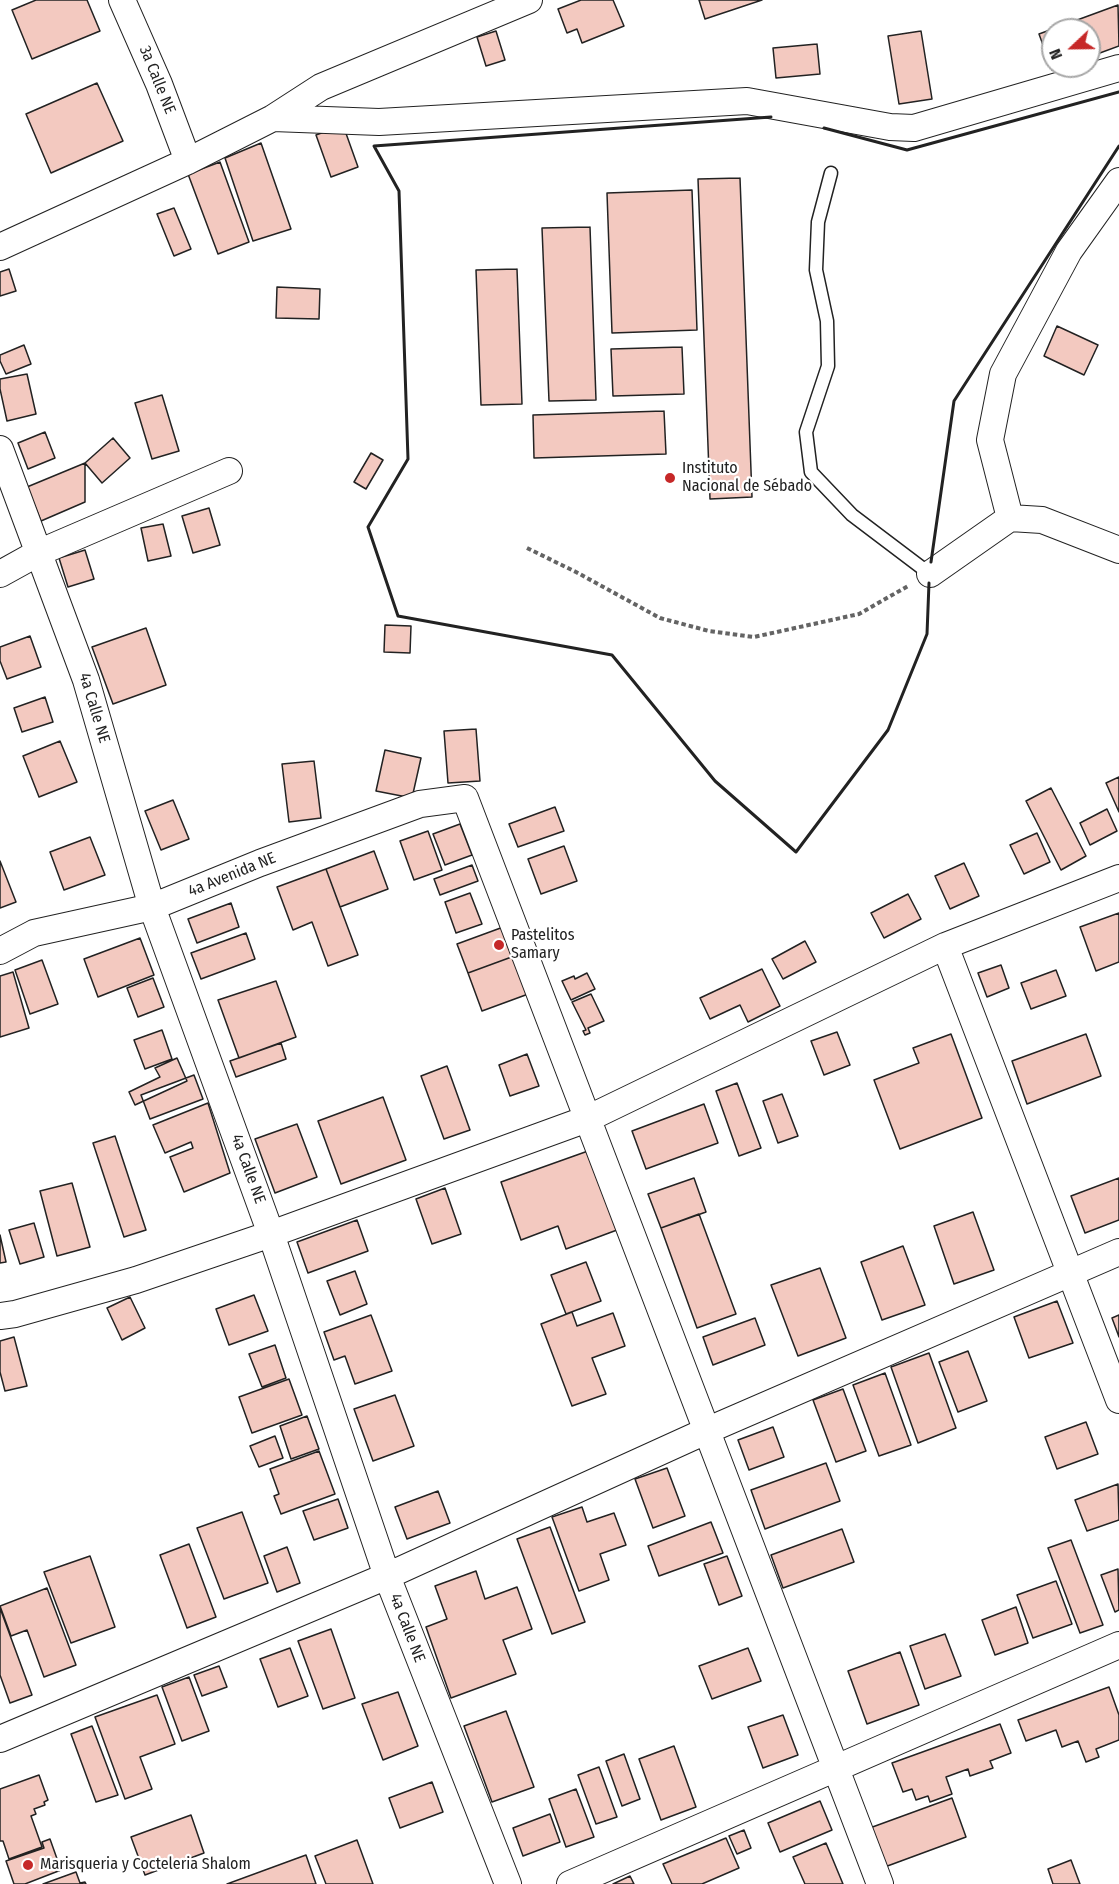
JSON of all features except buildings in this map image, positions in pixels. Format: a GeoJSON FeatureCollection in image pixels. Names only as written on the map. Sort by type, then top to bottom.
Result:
{"type":"FeatureCollection","features":[{"type":"Feature","properties":{"kind":"street","name":"3a Calle NE"},"geometry":{"type":"LineString","coordinates":[[122,0],[159,84],[188,161]]}},
{"type":"Feature","properties":{"kind":"street"},"geometry":{"type":"LineString","coordinates":[[0,247],[188,161],[273,118],[321,87],[529,0]]}},
{"type":"Feature","properties":{"kind":"street"},"geometry":{"type":"LineString","coordinates":[[273,118],[379,122],[747,101],[890,127],[914,128],[1119,68]]}},
{"type":"Feature","properties":{"kind":"street"},"geometry":{"type":"LineString","coordinates":[[1011,518],[990,440],[1002,375],[1069,251],[1119,181]]}},
{"type":"Feature","properties":{"kind":"street","name":"4a Calle NE"},"geometry":{"type":"LineString","coordinates":[[0,449],[86,680],[152,907],[272,1234],[387,1576],[508,1884]]}},
{"type":"Feature","properties":{"kind":"street"},"geometry":{"type":"LineString","coordinates":[[0,574],[38,553],[229,471]]}},
{"type":"Feature","properties":{"kind":"street"},"geometry":{"type":"LineString","coordinates":[[930,574],[1011,518],[1042,520],[1119,550]]}},
{"type":"Feature","properties":{"kind":"street","name":"4a Avenida NE"},"geometry":{"type":"LineString","coordinates":[[0,951],[34,933],[152,907],[260,863],[420,804],[465,798],[587,1119]]}},
{"type":"Feature","properties":{"kind":"street"},"geometry":{"type":"LineString","coordinates":[[0,1316],[15,1314],[136,1280],[272,1234],[587,1119],[945,946],[1119,878]]}},
{"type":"Feature","properties":{"kind":"street"},"geometry":{"type":"LineString","coordinates":[[945,946],[1119,1400]]}},
{"type":"Feature","properties":{"kind":"street"},"geometry":{"type":"LineString","coordinates":[[587,1119],[880,1884]]}},
{"type":"Feature","properties":{"kind":"street"},"geometry":{"type":"LineString","coordinates":[[0,1739],[387,1576],[706,1431],[1119,1252]]}},
{"type":"Feature","properties":{"kind":"street"},"geometry":{"type":"LineString","coordinates":[[570,1884],[1119,1645]]}},
{"type":"Feature","properties":{"kind":"lane"},"geometry":{"type":"LineString","coordinates":[[831,173],[818,222],[816,270],[826,321],[828,366],[806,432],[811,472],[852,514],[930,574]]}},
{"type":"Feature","properties":{"kind":"path"},"geometry":{"type":"LineString","coordinates":[[527,548],[660,618],[710,631],[754,637],[859,614],[930,574]]}},
{"type":"Feature","properties":{"kind":"wall"},"geometry":{"type":"LineString","coordinates":[[824,128],[907,150],[1119,92]]}},
{"type":"Feature","properties":{"kind":"wall"},"geometry":{"type":"LineString","coordinates":[[771,117],[374,146],[399,191],[408,459],[368,527],[398,616],[612,655],[715,781],[796,852],[888,730],[927,634],[929,583]]}},
{"type":"Feature","properties":{"kind":"wall"},"geometry":{"type":"LineString","coordinates":[[931,562],[954,401],[1119,146]]}},
{"type":"Feature","properties":{"kind":"place","name":"Instituto Nacional de Sébado"},"geometry":{"type":"Point","coordinates":[670,478]}},
{"type":"Feature","properties":{"kind":"place","name":"Pastelitos Samary"},"geometry":{"type":"Point","coordinates":[499,945]}},
{"type":"Feature","properties":{"kind":"place","name":"Marisqueria y Cocteleria Shalom"},"geometry":{"type":"Point","coordinates":[28,1865]}}]}
